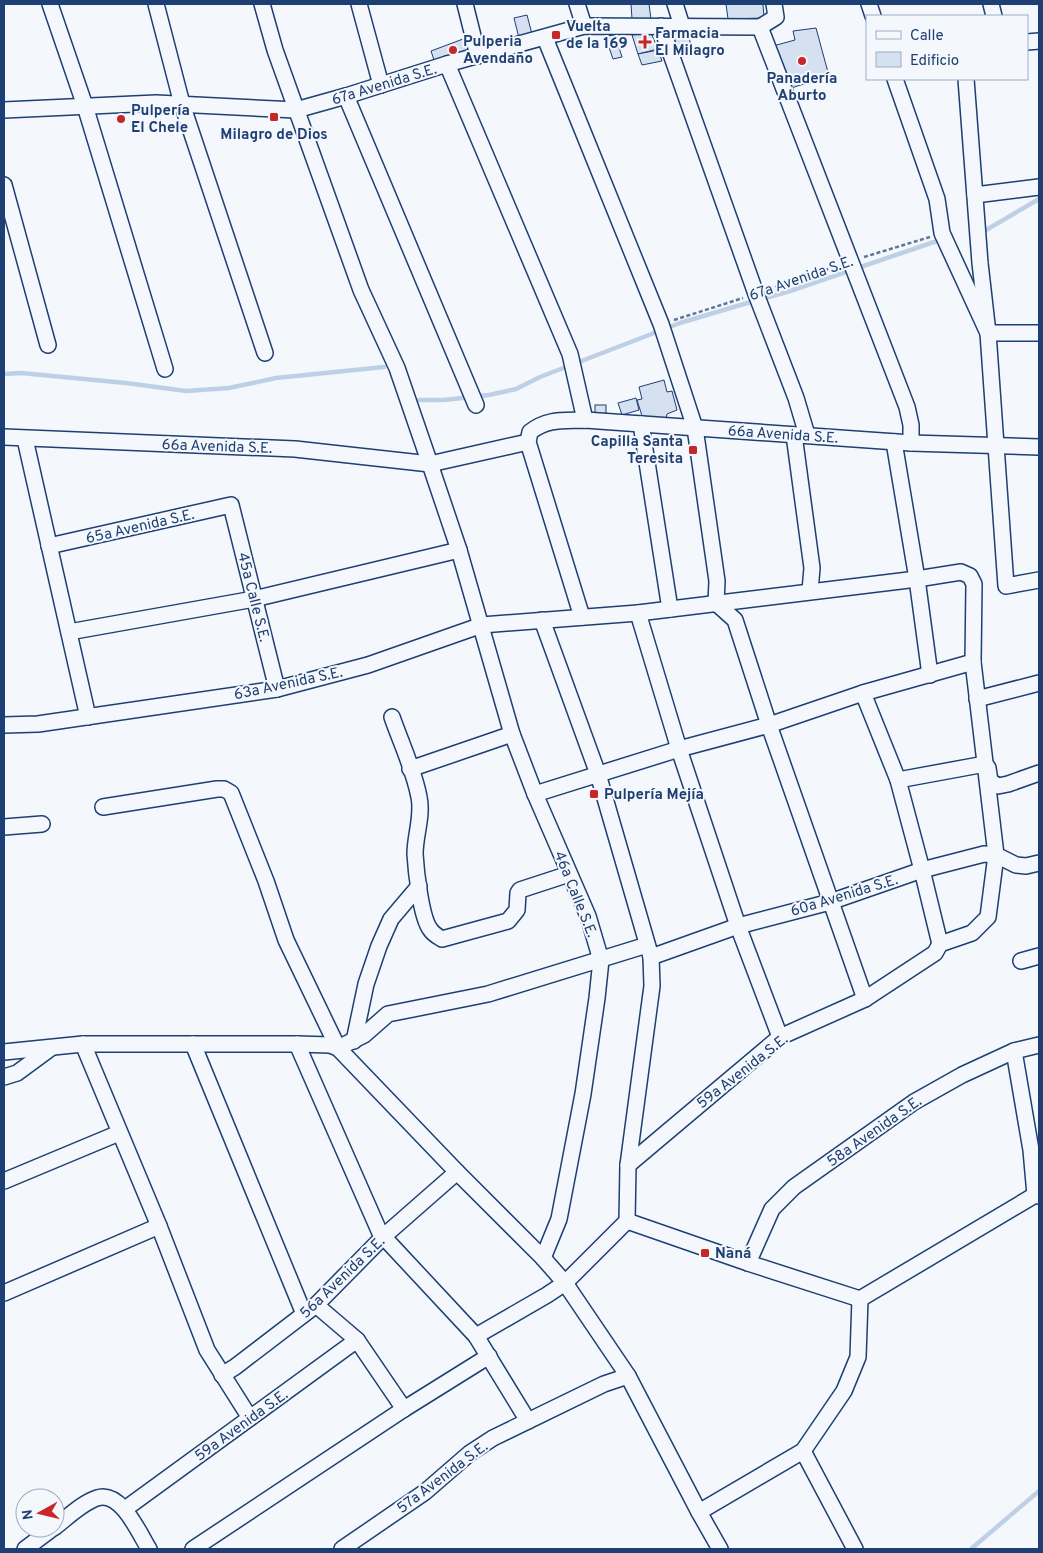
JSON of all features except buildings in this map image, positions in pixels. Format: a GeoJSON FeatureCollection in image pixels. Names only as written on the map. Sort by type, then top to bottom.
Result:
{"type":"FeatureCollection","features":[{"type":"Feature","properties":{"kind":"street"},"geometry":{"type":"LineString","coordinates":[[50,4],[85,106],[165,370]]}},
{"type":"Feature","properties":{"kind":"street"},"geometry":{"type":"LineString","coordinates":[[156,4],[182,104],[264,353]]}},
{"type":"Feature","properties":{"kind":"street","name":"46a Calle S.E."},"geometry":{"type":"LineString","coordinates":[[262,4],[275,50],[361,290],[396,368],[430,464],[482,625],[512,734],[535,794],[588,916],[601,960],[583,1094],[559,1219],[544,1258]]}},
{"type":"Feature","properties":{"kind":"street"},"geometry":{"type":"LineString","coordinates":[[359,4],[381,85]]}},
{"type":"Feature","properties":{"kind":"street"},"geometry":{"type":"LineString","coordinates":[[465,4],[478,56]]}},
{"type":"Feature","properties":{"kind":"street"},"geometry":{"type":"LineString","coordinates":[[577,4],[584,26]]}},
{"type":"Feature","properties":{"kind":"street"},"geometry":{"type":"LineString","coordinates":[[674,4],[682,26]]}},
{"type":"Feature","properties":{"kind":"street"},"geometry":{"type":"LineString","coordinates":[[774,4],[776,17],[760,27],[907,408],[911,425],[911,443]]}},
{"type":"Feature","properties":{"kind":"street","name":"67a Avenida S.E."},"geometry":{"type":"LineString","coordinates":[[4,110],[156,103],[296,110],[447,64],[584,26],[760,27]]}},
{"type":"Feature","properties":{"kind":"street"},"geometry":{"type":"LineString","coordinates":[[661,26],[756,294],[796,398],[812,568],[810,591]]}},
{"type":"Feature","properties":{"kind":"street"},"geometry":{"type":"LineString","coordinates":[[545,38],[661,324],[695,428],[716,581],[716,603],[735,620],[769,725],[865,999]]}},
{"type":"Feature","properties":{"kind":"street"},"geometry":{"type":"LineString","coordinates":[[447,64],[570,354],[585,420]]}},
{"type":"Feature","properties":{"kind":"street"},"geometry":{"type":"LineString","coordinates":[[895,80],[938,199],[942,233],[988,333]]}},
{"type":"Feature","properties":{"kind":"street"},"geometry":{"type":"LineString","coordinates":[[966,80],[980,264],[988,333],[1006,586],[1039,580]]}},
{"type":"Feature","properties":{"kind":"street"},"geometry":{"type":"LineString","coordinates":[[346,96],[476,405]]}},
{"type":"Feature","properties":{"kind":"street"},"geometry":{"type":"LineString","coordinates":[[4,185],[48,345]]}},
{"type":"Feature","properties":{"kind":"street"},"geometry":{"type":"LineString","coordinates":[[975,195],[1039,187]]}},
{"type":"Feature","properties":{"kind":"street"},"geometry":{"type":"LineString","coordinates":[[988,333],[1039,333]]}},
{"type":"Feature","properties":{"kind":"street","name":"66a Avenida S.E."},"geometry":{"type":"LineString","coordinates":[[4,437],[295,449],[430,464],[529,437],[539,425],[548,422],[585,420],[894,442],[1039,447]]}},
{"type":"Feature","properties":{"kind":"street"},"geometry":{"type":"LineString","coordinates":[[641,424],[670,609]]}},
{"type":"Feature","properties":{"kind":"street"},"geometry":{"type":"LineString","coordinates":[[529,437],[582,617]]}},
{"type":"Feature","properties":{"kind":"street"},"geometry":{"type":"LineString","coordinates":[[25,438],[88,717]]}},
{"type":"Feature","properties":{"kind":"street"},"geometry":{"type":"LineString","coordinates":[[894,442],[930,675]]}},
{"type":"Feature","properties":{"kind":"street","name":"65a Avenida S.E."},"geometry":{"type":"LineString","coordinates":[[49,546],[231,505]]}},
{"type":"Feature","properties":{"kind":"street","name":"45a Calle S.E."},"geometry":{"type":"LineString","coordinates":[[231,505],[277,688]]}},
{"type":"Feature","properties":{"kind":"street"},"geometry":{"type":"LineString","coordinates":[[69,632],[254,598],[458,550]]}},
{"type":"Feature","properties":{"kind":"street"},"geometry":{"type":"LineString","coordinates":[[476,1336],[547,1295],[564,1283],[627,1221],[628,1164],[652,986],[649,951],[598,774],[542,620],[638,613],[961,572],[970,576],[974,584],[973,662],[996,855],[988,917],[972,933],[940,944],[898,780],[862,694]]}},
{"type":"Feature","properties":{"kind":"street"},"geometry":{"type":"LineString","coordinates":[[638,613],[679,749],[738,926],[780,1037]]}},
{"type":"Feature","properties":{"kind":"street","name":"63a Avenida S.E."},"geometry":{"type":"LineString","coordinates":[[4,725],[38,724],[277,688],[368,665],[482,625],[542,620]]}},
{"type":"Feature","properties":{"kind":"street"},"geometry":{"type":"LineString","coordinates":[[535,794],[679,749],[769,725],[862,694],[973,662]]}},
{"type":"Feature","properties":{"kind":"street"},"geometry":{"type":"LineString","coordinates":[[977,699],[1039,683]]}},
{"type":"Feature","properties":{"kind":"street"},"geometry":{"type":"LineString","coordinates":[[392,717],[420,798],[420,821],[415,854],[422,907],[429,928],[435,935],[442,939],[508,920],[517,910],[518,893],[520,890],[569,874]]}},
{"type":"Feature","properties":{"kind":"street"},"geometry":{"type":"LineString","coordinates":[[410,769],[512,734]]}},
{"type":"Feature","properties":{"kind":"street"},"geometry":{"type":"LineString","coordinates":[[898,780],[985,764]]}},
{"type":"Feature","properties":{"kind":"street"},"geometry":{"type":"LineString","coordinates":[[985,764],[988,768],[990,781],[998,786],[1039,773]]}},
{"type":"Feature","properties":{"kind":"street"},"geometry":{"type":"LineString","coordinates":[[103,807],[217,789],[224,789],[231,793],[266,881],[286,940],[338,1048],[457,1172],[544,1258],[564,1283],[628,1376],[720,1549]]}},
{"type":"Feature","properties":{"kind":"street"},"geometry":{"type":"LineString","coordinates":[[4,827],[42,824]]}},
{"type":"Feature","properties":{"kind":"street","name":"60a Avenida S.E."},"geometry":{"type":"LineString","coordinates":[[338,1048],[364,1035],[388,1014],[488,994],[601,960],[649,951],[830,902],[922,870],[984,854],[996,855],[1016,865],[1026,866],[1039,863]]}},
{"type":"Feature","properties":{"kind":"street"},"geometry":{"type":"LineString","coordinates":[[354,1041],[366,984],[378,946],[391,919],[419,886]]}},
{"type":"Feature","properties":{"kind":"street","name":"59a Avenida S.E."},"geometry":{"type":"LineString","coordinates":[[628,1164],[780,1037],[865,999],[935,953],[940,944]]}},
{"type":"Feature","properties":{"kind":"street"},"geometry":{"type":"LineString","coordinates":[[1021,961],[1039,956]]}},
{"type":"Feature","properties":{"kind":"street"},"geometry":{"type":"LineString","coordinates":[[4,1052],[83,1044],[297,1044],[330,1045],[338,1048]]}},
{"type":"Feature","properties":{"kind":"street"},"geometry":{"type":"LineString","coordinates":[[83,1044],[207,1350],[250,1418]]}},
{"type":"Feature","properties":{"kind":"street"},"geometry":{"type":"LineString","coordinates":[[193,1044],[310,1310],[356,1340],[404,1409]]}},
{"type":"Feature","properties":{"kind":"street"},"geometry":{"type":"LineString","coordinates":[[297,1044],[380,1232],[476,1336],[528,1421]]}},
{"type":"Feature","properties":{"kind":"street","name":"58a Avenida S.E."},"geometry":{"type":"LineString","coordinates":[[748,1263],[772,1208],[794,1188],[914,1102],[962,1074],[1014,1051],[1039,1045]]}},
{"type":"Feature","properties":{"kind":"street"},"geometry":{"type":"LineString","coordinates":[[4,1078],[16,1073],[52,1048]]}},
{"type":"Feature","properties":{"kind":"street"},"geometry":{"type":"LineString","coordinates":[[627,1221],[860,1299],[1037,1195],[1035,1149],[1014,1051]]}},
{"type":"Feature","properties":{"kind":"street"},"geometry":{"type":"LineString","coordinates":[[4,1181],[119,1133]]}},
{"type":"Feature","properties":{"kind":"street","name":"56a Avenida S.E."},"geometry":{"type":"LineString","coordinates":[[222,1374],[235,1367],[310,1310],[384,1236],[457,1172]]}},
{"type":"Feature","properties":{"kind":"street"},"geometry":{"type":"LineString","coordinates":[[4,1293],[158,1226]]}},
{"type":"Feature","properties":{"kind":"street"},"geometry":{"type":"LineString","coordinates":[[699,1512],[803,1452],[844,1391],[858,1357],[860,1299]]}},
{"type":"Feature","properties":{"kind":"street","name":"59a Avenida S.E."},"geometry":{"type":"LineString","coordinates":[[125,1509],[356,1340]]}},
{"type":"Feature","properties":{"kind":"street"},"geometry":{"type":"LineString","coordinates":[[193,1549],[404,1409],[489,1356]]}},
{"type":"Feature","properties":{"kind":"street","name":"57a Avenida S.E."},"geometry":{"type":"LineString","coordinates":[[342,1549],[425,1492],[470,1453],[493,1438],[604,1384],[628,1376]]}},
{"type":"Feature","properties":{"kind":"street"},"geometry":{"type":"LineString","coordinates":[[803,1452],[856,1549]]}},
{"type":"Feature","properties":{"kind":"street"},"geometry":{"type":"LineString","coordinates":[[65,1519],[83,1506],[106,1496],[116,1500],[125,1509],[149,1549]]}},
{"type":"Feature","properties":{"kind":"street"},"geometry":{"type":"LineString","coordinates":[[25,1549],[43,1543]]}},
{"type":"Feature","properties":{"kind":"path","name":"67a Avenida S.E."},"geometry":{"type":"LineString","coordinates":[[661,324],[942,233]]}},
{"type":"Feature","properties":{"kind":"waterway"},"geometry":{"type":"LineString","coordinates":[[986,230],[1039,199]]}},
{"type":"Feature","properties":{"kind":"waterway"},"geometry":{"type":"LineString","coordinates":[[419,400],[444,400],[489,395],[516,389],[540,377],[680,323],[787,292],[937,241]]}},
{"type":"Feature","properties":{"kind":"waterway"},"geometry":{"type":"LineString","coordinates":[[4,374],[21,373],[186,391],[229,388],[276,378],[384,367]]}},
{"type":"Feature","properties":{"kind":"waterway"},"geometry":{"type":"LineString","coordinates":[[971,1549],[1039,1491]]}},
{"type":"Feature","properties":{"kind":"place","name":"Vuelta de la 169"},"geometry":{"type":"Point","coordinates":[556,35]}},
{"type":"Feature","properties":{"kind":"place","name":"Farmacia El Milagro"},"geometry":{"type":"Point","coordinates":[645,42]}},
{"type":"Feature","properties":{"kind":"place","name":"Pulperia Avendaño"},"geometry":{"type":"Point","coordinates":[453,50]}},
{"type":"Feature","properties":{"kind":"place","name":"Panadería Aburto"},"geometry":{"type":"Point","coordinates":[802,61]}},
{"type":"Feature","properties":{"kind":"place","name":"Milagro de Dios"},"geometry":{"type":"Point","coordinates":[274,117]}},
{"type":"Feature","properties":{"kind":"place","name":"Pulpería El Chele"},"geometry":{"type":"Point","coordinates":[121,119]}},
{"type":"Feature","properties":{"kind":"place","name":"Capilla Santa Teresita"},"geometry":{"type":"Point","coordinates":[693,450]}},
{"type":"Feature","properties":{"kind":"place","name":"Pulpería Mejía"},"geometry":{"type":"Point","coordinates":[594,794]}},
{"type":"Feature","properties":{"kind":"place","name":"Naná"},"geometry":{"type":"Point","coordinates":[705,1253]}}]}
